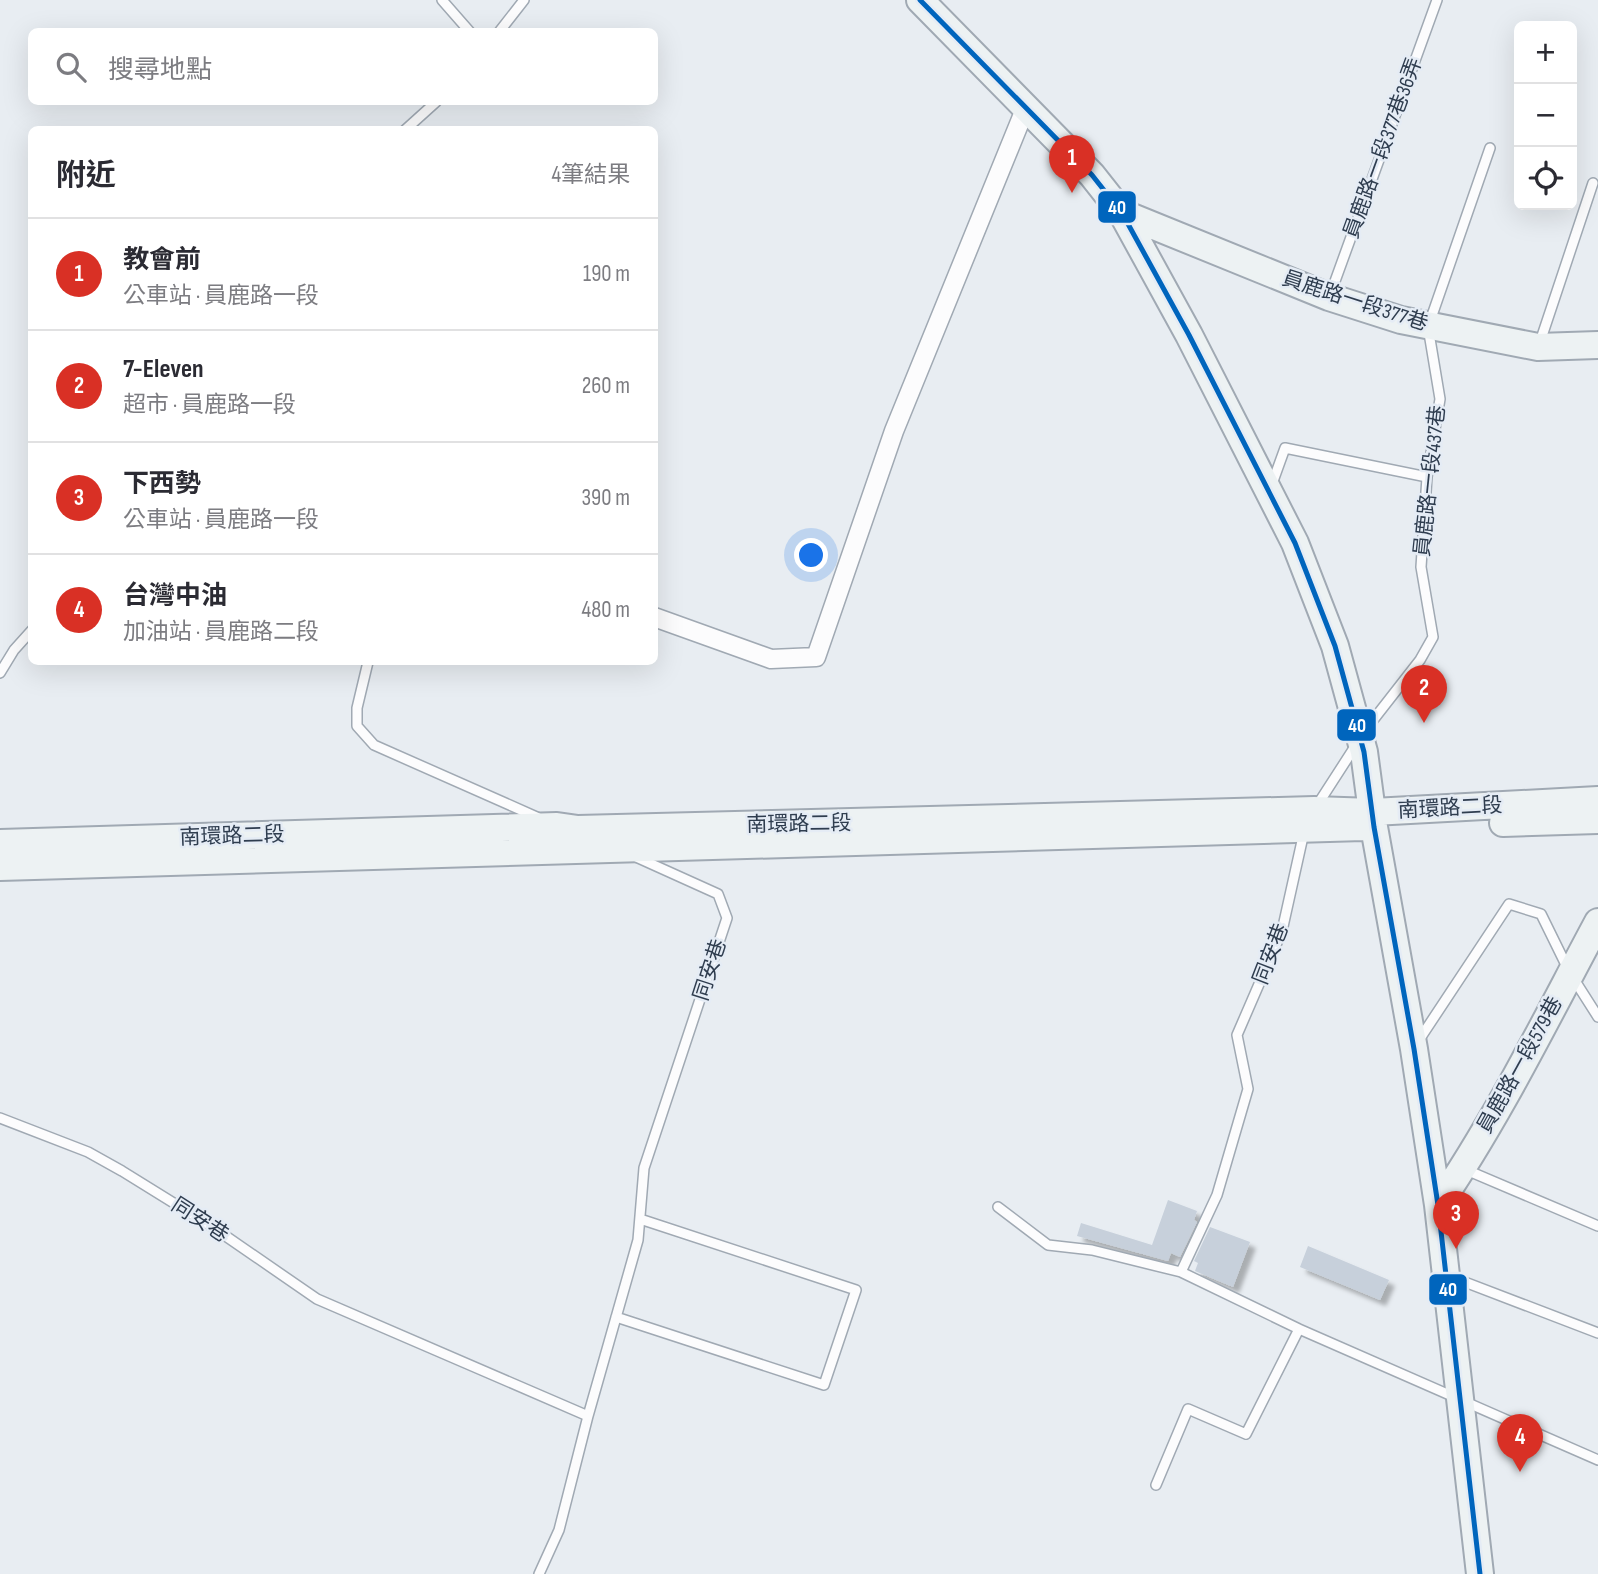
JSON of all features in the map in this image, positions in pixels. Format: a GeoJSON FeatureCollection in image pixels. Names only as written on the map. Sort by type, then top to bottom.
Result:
{"type":"FeatureCollection","features":[{"type":"Feature","properties":{"kind":"street"},"geometry":{"type":"LineString","coordinates":[[920,0],[1092,175],[1122,213],[1189,335],[1295,543],[1335,646],[1361,736],[1414,1049],[1448,1276],[1480,1574]]}},
{"type":"Feature","properties":{"kind":"street"},"geometry":{"type":"LineString","coordinates":[[658,618],[771,659],[816,657],[894,431],[1026,107]]}},
{"type":"Feature","properties":{"kind":"street","name":"員鹿路一段377巷"},"geometry":{"type":"LineString","coordinates":[[1122,213],[1329,297],[1428,327],[1538,347],[1598,345]]}},
{"type":"Feature","properties":{"kind":"street","name":"南環路二段"},"geometry":{"type":"LineString","coordinates":[[1373,819],[1598,800]]}},
{"type":"Feature","properties":{"kind":"street","name":"南環路二段"},"geometry":{"type":"LineString","coordinates":[[0,842],[557,826],[578,829],[1373,819],[1598,820]]}},
{"type":"Feature","properties":{"kind":"street","name":"南環路二段"},"geometry":{"type":"LineString","coordinates":[[0,867],[619,849],[1309,820]]}},
{"type":"Feature","properties":{"kind":"street","name":"員鹿路一段579巷"},"geometry":{"type":"LineString","coordinates":[[1438,1205],[1463,1169],[1598,922]]}},
{"type":"Feature","properties":{"kind":"lane"},"geometry":{"type":"LineString","coordinates":[[442,0],[466,28]]}},
{"type":"Feature","properties":{"kind":"lane"},"geometry":{"type":"LineString","coordinates":[[502,28],[524,0]]}},
{"type":"Feature","properties":{"kind":"lane","name":"員鹿路一段377巷36弄"},"geometry":{"type":"LineString","coordinates":[[1329,297],[1437,0]]}},
{"type":"Feature","properties":{"kind":"lane"},"geometry":{"type":"LineString","coordinates":[[409,126],[433,105]]}},
{"type":"Feature","properties":{"kind":"lane"},"geometry":{"type":"LineString","coordinates":[[1428,327],[1490,148]]}},
{"type":"Feature","properties":{"kind":"lane"},"geometry":{"type":"LineString","coordinates":[[1538,347],[1593,183]]}},
{"type":"Feature","properties":{"kind":"lane","name":"員鹿路一段437巷"},"geometry":{"type":"LineString","coordinates":[[1309,820],[1361,736],[1420,660],[1433,637],[1421,567],[1427,477],[1440,399],[1428,327]]}},
{"type":"Feature","properties":{"kind":"lane"},"geometry":{"type":"LineString","coordinates":[[1269,493],[1285,448],[1427,477]]}},
{"type":"Feature","properties":{"kind":"lane"},"geometry":{"type":"LineString","coordinates":[[0,673],[14,650],[28,634]]}},
{"type":"Feature","properties":{"kind":"lane","name":"同安巷"},"geometry":{"type":"LineString","coordinates":[[367,665],[357,708],[357,726],[374,745],[718,894],[727,918],[645,1168],[638,1240],[559,1530],[540,1574]]}},
{"type":"Feature","properties":{"kind":"lane","name":"同安巷"},"geometry":{"type":"LineString","coordinates":[[1181,1272],[1217,1195],[1248,1089],[1237,1035],[1282,931],[1309,820]]}},
{"type":"Feature","properties":{"kind":"lane"},"geometry":{"type":"LineString","coordinates":[[1414,1049],[1510,904],[1541,914],[1570,973],[1598,1017]]}},
{"type":"Feature","properties":{"kind":"lane","name":"同安巷"},"geometry":{"type":"LineString","coordinates":[[0,1118],[88,1152],[122,1171],[214,1228],[317,1298],[588,1416]]}},
{"type":"Feature","properties":{"kind":"lane"},"geometry":{"type":"LineString","coordinates":[[1463,1169],[1598,1226]]}},
{"type":"Feature","properties":{"kind":"lane"},"geometry":{"type":"LineString","coordinates":[[998,1207],[1048,1245],[1092,1250],[1181,1272],[1299,1329],[1598,1460]]}},
{"type":"Feature","properties":{"kind":"lane"},"geometry":{"type":"LineString","coordinates":[[616,1317],[824,1385],[856,1290],[640,1219]]}},
{"type":"Feature","properties":{"kind":"lane"},"geometry":{"type":"LineString","coordinates":[[1448,1276],[1598,1333]]}},
{"type":"Feature","properties":{"kind":"lane"},"geometry":{"type":"LineString","coordinates":[[1156,1485],[1188,1409],[1246,1434],[1299,1329]]}},
{"type":"Feature","properties":{"kind":"building"},"geometry":{"type":"Polygon","coordinates":[[[1168,1200],[1197,1211],[1194,1220],[1197,1222],[1180,1257],[1171,1253],[1168,1261],[1077,1236],[1081,1223],[1152,1245],[1168,1200]]]}},
{"type":"Feature","properties":{"kind":"building"},"geometry":{"type":"Polygon","coordinates":[[[1210,1227],[1250,1242],[1233,1287],[1195,1271],[1198,1263],[1194,1261],[1210,1227]]]}},
{"type":"Feature","properties":{"kind":"building"},"geometry":{"type":"Polygon","coordinates":[[[1308,1246],[1389,1280],[1380,1300],[1300,1267],[1308,1246]]]}},
{"type":"Feature","properties":{"kind":"transit line","name":"40"},"geometry":{"type":"LineString","coordinates":[[920,0],[1092,175],[1122,213],[1189,335],[1295,543],[1335,646],[1364,752],[1374,827],[1414,1049],[1438,1205],[1480,1574]]}},
{"type":"Feature","properties":{"kind":"place","name":"教會前"},"geometry":{"type":"Point","coordinates":[1072,193]}},
{"type":"Feature","properties":{"kind":"place","name":"7-Eleven"},"geometry":{"type":"Point","coordinates":[1424,723]}},
{"type":"Feature","properties":{"kind":"place","name":"下西勢"},"geometry":{"type":"Point","coordinates":[1456,1249]}},
{"type":"Feature","properties":{"kind":"place","name":"台灣中油"},"geometry":{"type":"Point","coordinates":[1520,1472]}}]}
